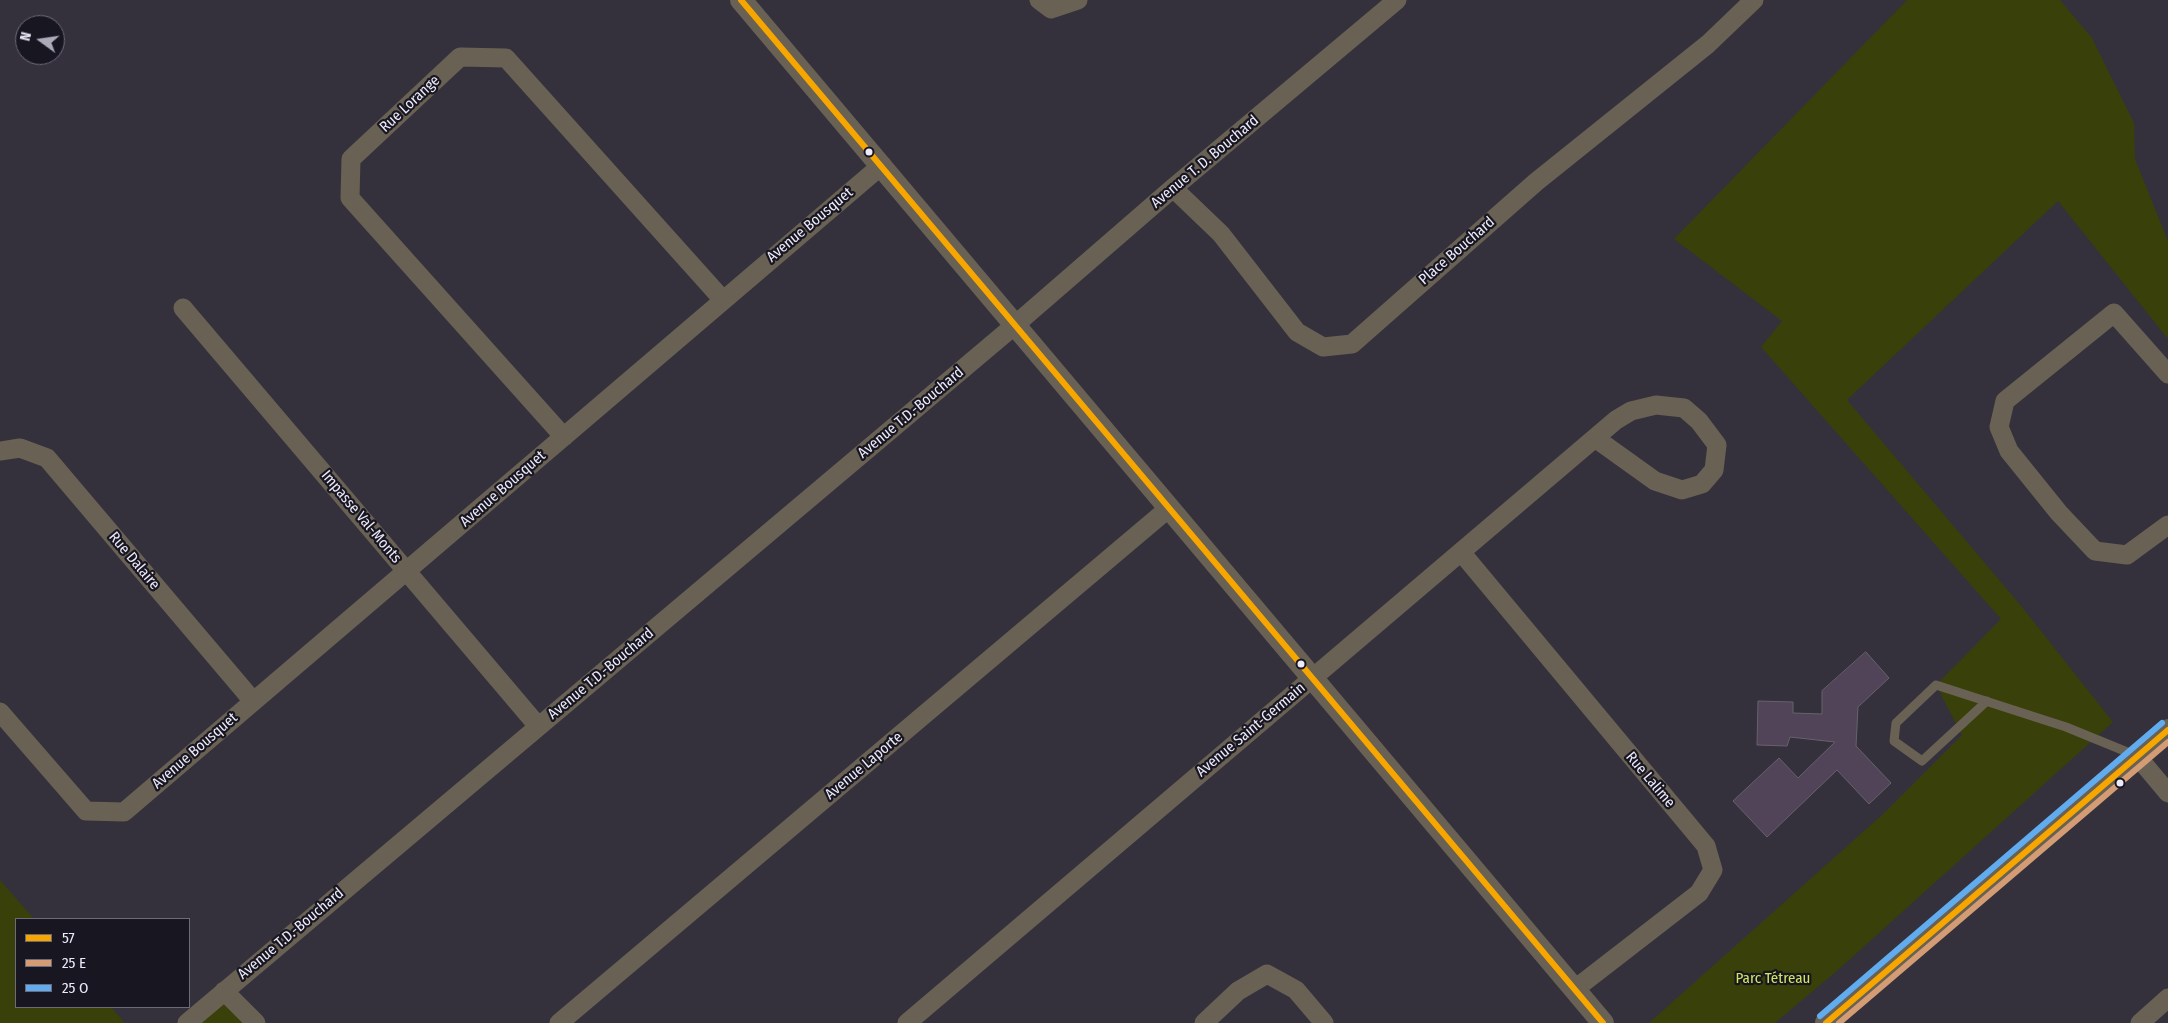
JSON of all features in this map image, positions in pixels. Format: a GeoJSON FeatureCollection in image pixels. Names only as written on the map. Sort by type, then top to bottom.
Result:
{"type":"FeatureCollection","features":[{"type":"Feature","properties":{"kind":"street"},"geometry":{"type":"LineString","coordinates":[[741,0],[882,165],[1603,1023]]}},
{"type":"Feature","properties":{"kind":"street"},"geometry":{"type":"LineString","coordinates":[[1039,0],[1051,9],[1078,0]]}},
{"type":"Feature","properties":{"kind":"street","name":"Avenue T. D. Bouchard"},"geometry":{"type":"LineString","coordinates":[[1015,325],[1173,188],[1397,0]]}},
{"type":"Feature","properties":{"kind":"street","name":"Place Bouchard"},"geometry":{"type":"LineString","coordinates":[[1173,188],[1221,234],[1297,332],[1324,347],[1352,344],[1536,182],[1708,44],[1754,0]]}},
{"type":"Feature","properties":{"kind":"street","name":"Rue Lorange"},"geometry":{"type":"LineString","coordinates":[[564,437],[350,198],[351,159],[460,57],[506,58],[723,300]]}},
{"type":"Feature","properties":{"kind":"street","name":"Avenue Bousquet"},"geometry":{"type":"LineString","coordinates":[[0,712],[86,811],[124,812],[882,165]]}},
{"type":"Feature","properties":{"kind":"street","name":"Impasse Val-Monts"},"geometry":{"type":"LineString","coordinates":[[183,308],[538,726]]}},
{"type":"Feature","properties":{"kind":"street"},"geometry":{"type":"LineString","coordinates":[[2168,374],[2114,314],[2005,401],[1999,427],[2009,451],[2059,513],[2095,551],[2127,555],[2168,525]]}},
{"type":"Feature","properties":{"kind":"street","name":"Avenue T.D.-Bouchard"},"geometry":{"type":"LineString","coordinates":[[187,1023],[1015,325]]}},
{"type":"Feature","properties":{"kind":"street","name":"Avenue Saint-Germain"},"geometry":{"type":"LineString","coordinates":[[907,1023],[1616,420],[1631,411],[1656,405],[1684,408],[1699,421],[1717,446],[1714,470],[1702,484],[1682,490],[1655,481],[1595,438]]}},
{"type":"Feature","properties":{"kind":"street","name":"Rue Dalaire"},"geometry":{"type":"LineString","coordinates":[[0,452],[20,448],[47,458],[252,701]]}},
{"type":"Feature","properties":{"kind":"street","name":"Avenue Laporte"},"geometry":{"type":"LineString","coordinates":[[559,1023],[1169,508]]}},
{"type":"Feature","properties":{"kind":"street","name":"Rue Lalime"},"geometry":{"type":"LineString","coordinates":[[1461,552],[1706,846],[1713,870],[1699,893],[1574,989]]}},
{"type":"Feature","properties":{"kind":"street"},"geometry":{"type":"LineString","coordinates":[[1826,1023],[2168,730]]}},
{"type":"Feature","properties":{"kind":"street"},"geometry":{"type":"LineString","coordinates":[[2138,756],[2168,793]]}},
{"type":"Feature","properties":{"kind":"street"},"geometry":{"type":"LineString","coordinates":[[1204,1023],[1238,991],[1267,974],[1296,990],[1324,1023]]}},
{"type":"Feature","properties":{"kind":"street"},"geometry":{"type":"LineString","coordinates":[[224,991],[256,1023]]}},
{"type":"Feature","properties":{"kind":"street"},"geometry":{"type":"LineString","coordinates":[[2140,1023],[2168,998]]}},
{"type":"Feature","properties":{"kind":"lane"},"geometry":{"type":"LineString","coordinates":[[1987,701],[1922,761],[1894,741],[1896,722],[1936,685],[1987,701],[2066,727],[2138,756]]}},
{"type":"Feature","properties":{"kind":"green space","name":"Parc Tétreau"},"geometry":{"type":"Polygon","coordinates":[[[1907,0],[2060,0],[2092,38],[2134,123],[2135,159],[2168,241],[2168,339],[2058,201],[1847,400],[2022,607],[2113,722],[1839,969],[1775,1023],[1649,1023],[1883,814],[1962,735],[1936,685],[2001,619],[1761,347],[1782,321],[1674,239],[1907,0]]]}},
{"type":"Feature","properties":{"kind":"green space"},"geometry":{"type":"Polygon","coordinates":[[[0,880],[33,918],[15,918],[15,1008],[112,1008],[125,1023],[0,1023],[0,880]]]}},
{"type":"Feature","properties":{"kind":"green space"},"geometry":{"type":"Polygon","coordinates":[[[224,991],[253,1023],[187,1023],[224,991]]]}},
{"type":"Feature","properties":{"kind":"building"},"geometry":{"type":"Polygon","coordinates":[[[1866,652],[1889,678],[1858,707],[1856,746],[1891,783],[1869,804],[1837,770],[1767,837],[1733,801],[1779,758],[1798,778],[1835,742],[1790,737],[1787,746],[1757,745],[1758,701],[1793,702],[1793,713],[1822,714],[1822,691],[1866,652]]]}},
{"type":"Feature","properties":{"kind":"transit line","name":"57"},"geometry":{"type":"LineString","coordinates":[[741,0],[1603,1023]]}},
{"type":"Feature","properties":{"kind":"transit line"},"geometry":{"type":"LineString","coordinates":[[1820,1016],[2162,723]]}},
{"type":"Feature","properties":{"kind":"transit line","name":"57"},"geometry":{"type":"LineString","coordinates":[[1826,1023],[2168,730]]}},
{"type":"Feature","properties":{"kind":"transit line"},"geometry":{"type":"LineString","coordinates":[[1839,1023],[2168,742]]}}]}
